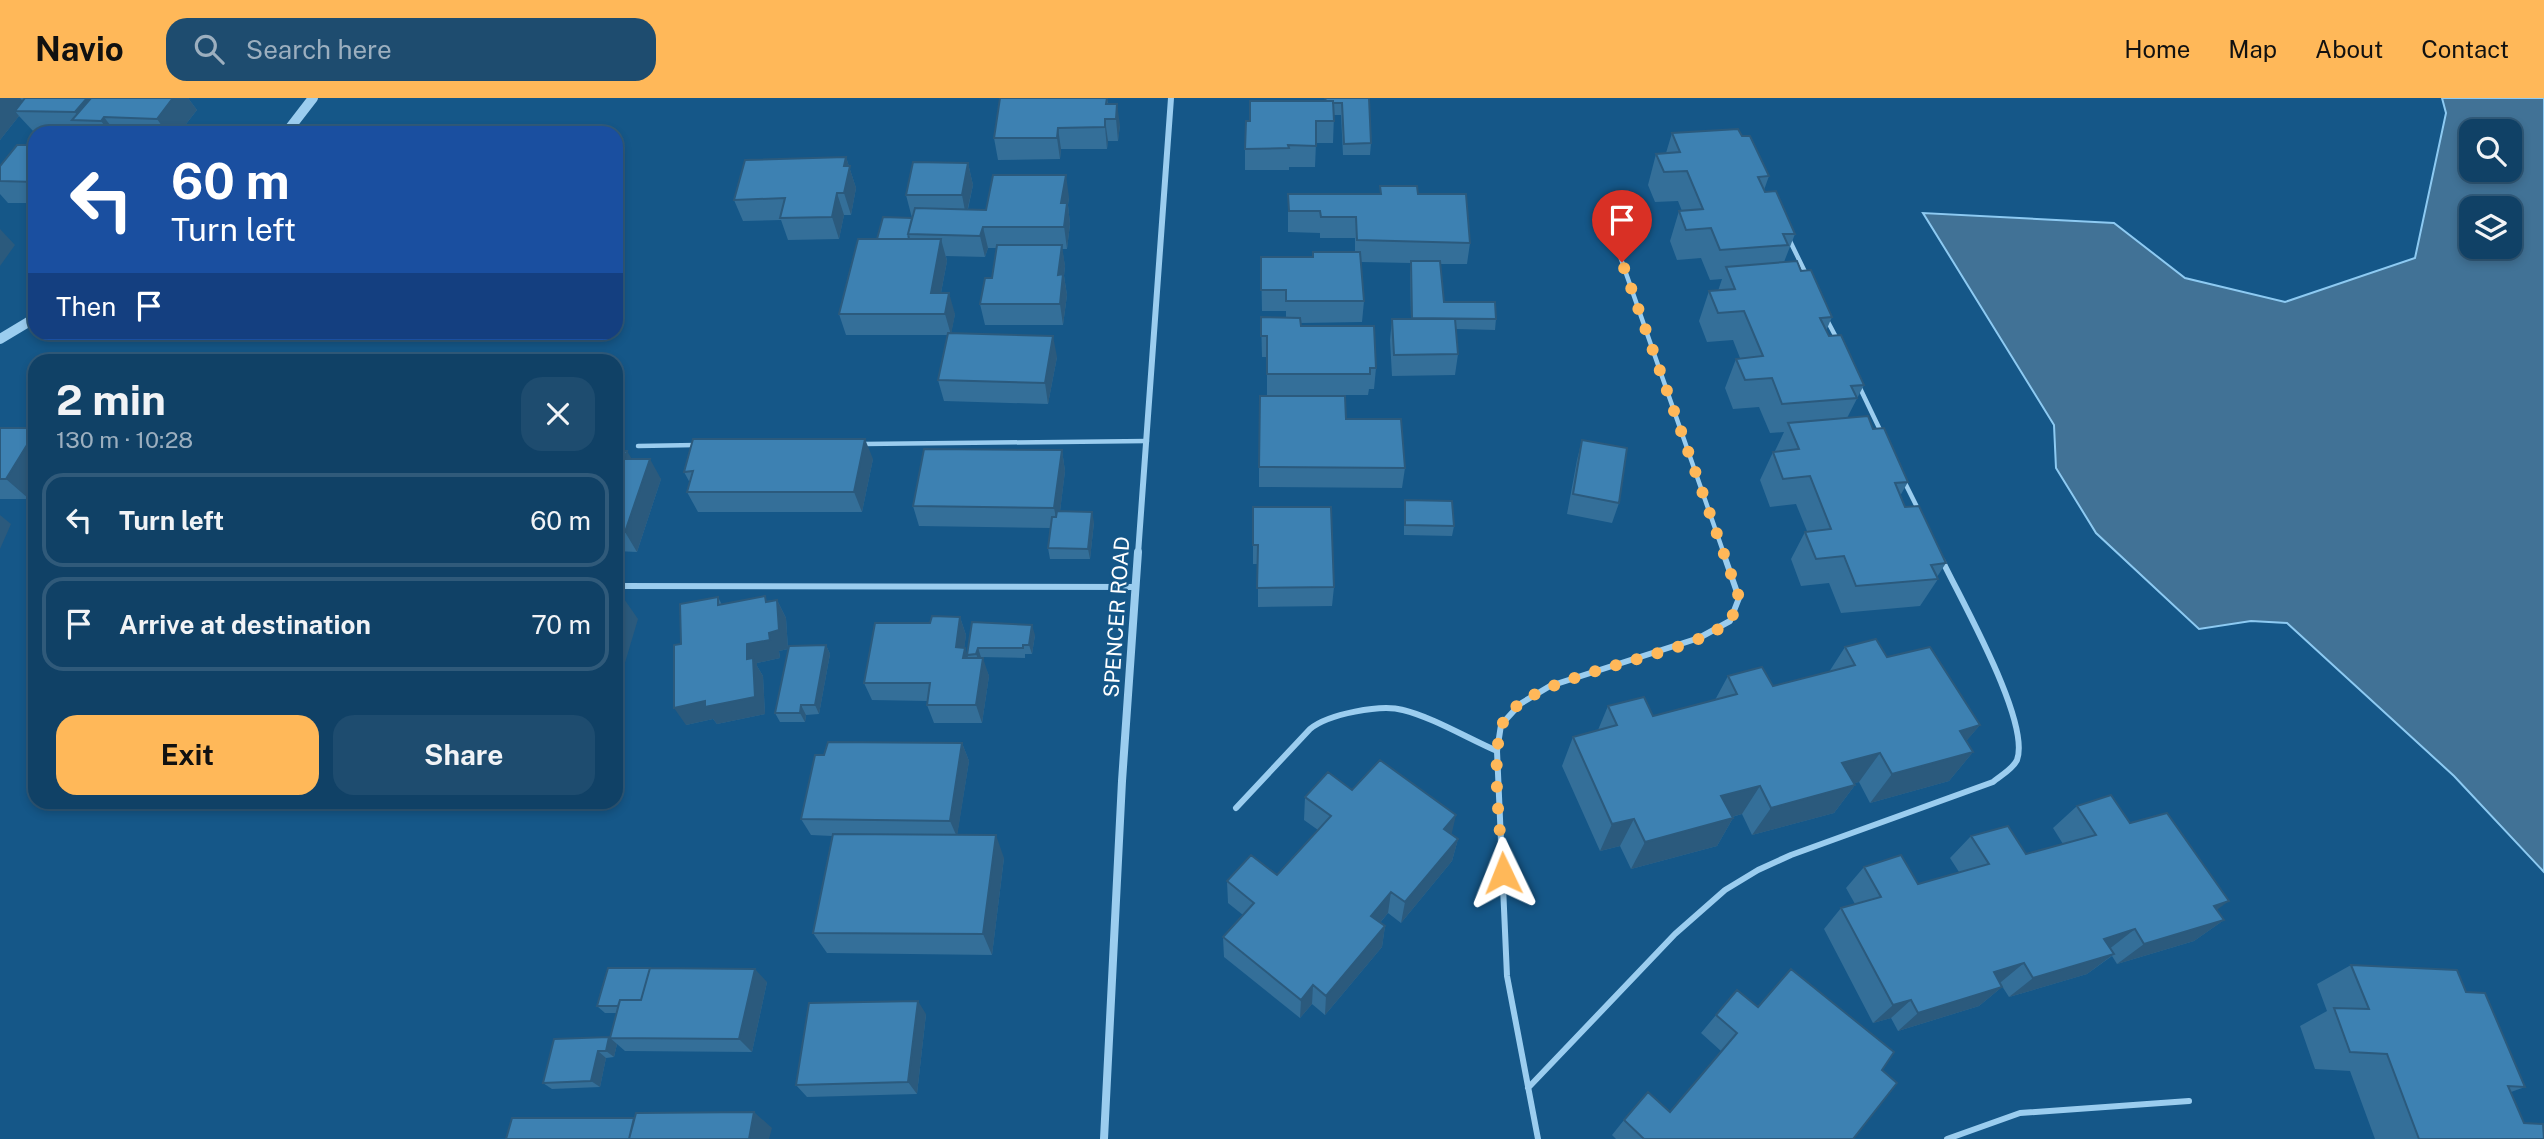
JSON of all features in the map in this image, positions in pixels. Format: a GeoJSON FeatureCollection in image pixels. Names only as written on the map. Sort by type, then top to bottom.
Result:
{"type":"FeatureCollection","features":[{"type":"Feature","properties":{"kind":"street"},"geometry":{"type":"LineString","coordinates":[[291,126],[313,98]]}},
{"type":"Feature","properties":{"kind":"street","name":"SPENCER ROAD"},"geometry":{"type":"LineString","coordinates":[[1104,1139],[1122,781],[1171,98]]}},
{"type":"Feature","properties":{"kind":"street"},"geometry":{"type":"LineString","coordinates":[[0,339],[28,322]]}},
{"type":"Feature","properties":{"kind":"lane"},"geometry":{"type":"LineString","coordinates":[[1784,229],[1808,279]]}},
{"type":"Feature","properties":{"kind":"lane"},"geometry":{"type":"LineString","coordinates":[[1538,1139],[1507,976],[1497,751],[1501,725],[1520,704],[1550,686],[1699,638],[1730,621],[1739,597],[1612,236]]}},
{"type":"Feature","properties":{"kind":"lane"},"geometry":{"type":"LineString","coordinates":[[1826,316],[1837,341]]}},
{"type":"Feature","properties":{"kind":"lane"},"geometry":{"type":"LineString","coordinates":[[1855,378],[1885,440]]}},
{"type":"Feature","properties":{"kind":"lane"},"geometry":{"type":"LineString","coordinates":[[858,444],[1147,441]]}},
{"type":"Feature","properties":{"kind":"lane"},"geometry":{"type":"LineString","coordinates":[[638,446],[707,445]]}},
{"type":"Feature","properties":{"kind":"lane"},"geometry":{"type":"LineString","coordinates":[[1903,478],[1921,516]]}},
{"type":"Feature","properties":{"kind":"lane"},"geometry":{"type":"LineString","coordinates":[[1528,1088],[1675,934],[1725,890],[1758,870],[1791,855],[1993,782],[2017,763],[2020,743],[2011,705],[1939,554]]}},
{"type":"Feature","properties":{"kind":"lane"},"geometry":{"type":"LineString","coordinates":[[623,586],[1136,587]]}},
{"type":"Feature","properties":{"kind":"lane"},"geometry":{"type":"LineString","coordinates":[[1236,808],[1310,729],[1321,720],[1341,713],[1401,709],[1497,751]]}},
{"type":"Feature","properties":{"kind":"lane"},"geometry":{"type":"LineString","coordinates":[[1947,1139],[2020,1113],[2189,1101]]}},
{"type":"Feature","properties":{"kind":"water"},"geometry":{"type":"Polygon","coordinates":[[[2442,98],[2544,98],[2544,872],[2454,776],[2287,623],[2251,621],[2199,629],[2096,533],[2056,468],[2054,425],[1923,213],[2114,223],[2185,278],[2285,302],[2415,258],[2446,113],[2442,98]]]}},
{"type":"Feature","properties":{"kind":"building"},"geometry":{"type":"Polygon","coordinates":[[[25,98],[87,98],[75,112],[15,111],[25,98]]]}},
{"type":"Feature","properties":{"kind":"building"},"geometry":{"type":"Polygon","coordinates":[[[91,98],[173,98],[157,119],[104,117],[101,121],[72,120],[91,98]]]}},
{"type":"Feature","properties":{"kind":"building"},"geometry":{"type":"Polygon","coordinates":[[[1000,98],[1107,98],[1106,104],[1117,104],[1116,119],[1105,119],[1105,127],[1058,128],[1057,138],[994,138],[1000,98]]]}},
{"type":"Feature","properties":{"kind":"building"},"geometry":{"type":"Polygon","coordinates":[[[1325,98],[1369,98],[1371,143],[1344,144],[1342,103],[1326,101],[1325,98]]]}},
{"type":"Feature","properties":{"kind":"building"},"geometry":{"type":"Polygon","coordinates":[[[1250,101],[1333,101],[1334,121],[1316,121],[1316,146],[1288,145],[1289,148],[1245,149],[1250,101]]]}},
{"type":"Feature","properties":{"kind":"building"},"geometry":{"type":"Polygon","coordinates":[[[1738,129],[1742,136],[1750,136],[1769,176],[1758,177],[1765,192],[1776,191],[1795,234],[1783,234],[1788,245],[1720,250],[1711,228],[1686,230],[1679,211],[1703,209],[1687,171],[1664,172],[1656,154],[1680,152],[1672,133],[1738,129]]]}},
{"type":"Feature","properties":{"kind":"building"},"geometry":{"type":"Polygon","coordinates":[[[17,145],[28,145],[28,182],[0,181],[0,166],[17,145]]]}},
{"type":"Feature","properties":{"kind":"building"},"geometry":{"type":"Polygon","coordinates":[[[846,157],[844,166],[850,166],[844,193],[837,193],[832,217],[780,218],[785,198],[734,200],[745,160],[846,157]]]}},
{"type":"Feature","properties":{"kind":"building"},"geometry":{"type":"Polygon","coordinates":[[[913,162],[968,163],[962,195],[906,195],[913,162]]]}},
{"type":"Feature","properties":{"kind":"building"},"geometry":{"type":"Polygon","coordinates":[[[993,175],[1066,175],[1061,203],[1067,203],[1064,227],[983,227],[980,236],[908,234],[915,208],[986,210],[993,175]]]}},
{"type":"Feature","properties":{"kind":"building"},"geometry":{"type":"Polygon","coordinates":[[[1380,186],[1417,186],[1418,194],[1466,194],[1470,243],[1357,240],[1356,217],[1321,217],[1320,211],[1289,211],[1288,194],[1381,194],[1380,186]]]}},
{"type":"Feature","properties":{"kind":"building"},"geometry":{"type":"Polygon","coordinates":[[[883,217],[912,218],[909,239],[877,239],[883,217]]]}},
{"type":"Feature","properties":{"kind":"building"},"geometry":{"type":"Polygon","coordinates":[[[858,239],[941,239],[931,293],[949,293],[945,314],[839,314],[858,239]]]}},
{"type":"Feature","properties":{"kind":"building"},"geometry":{"type":"Polygon","coordinates":[[[997,245],[1062,245],[1058,275],[1063,274],[1060,304],[980,304],[985,278],[992,278],[997,245]]]}},
{"type":"Feature","properties":{"kind":"building"},"geometry":{"type":"Polygon","coordinates":[[[1313,252],[1360,252],[1364,301],[1286,301],[1286,290],[1261,290],[1261,257],[1313,257],[1313,252]]]}},
{"type":"Feature","properties":{"kind":"building"},"geometry":{"type":"Polygon","coordinates":[[[1411,261],[1440,261],[1444,302],[1495,302],[1496,319],[1412,318],[1411,261]]]}},
{"type":"Feature","properties":{"kind":"building"},"geometry":{"type":"Polygon","coordinates":[[[1797,261],[1801,271],[1811,270],[1832,317],[1820,318],[1829,336],[1841,335],[1864,385],[1851,386],[1857,398],[1782,404],[1772,378],[1745,380],[1736,359],[1763,356],[1744,311],[1718,313],[1709,291],[1735,289],[1726,267],[1797,261]]]}},
{"type":"Feature","properties":{"kind":"building"},"geometry":{"type":"Polygon","coordinates":[[[1261,317],[1300,318],[1301,326],[1374,326],[1376,368],[1370,368],[1370,374],[1267,374],[1267,336],[1261,336],[1261,317]]]}},
{"type":"Feature","properties":{"kind":"building"},"geometry":{"type":"Polygon","coordinates":[[[1392,319],[1455,319],[1458,354],[1394,355],[1392,319]]]}},
{"type":"Feature","properties":{"kind":"building"},"geometry":{"type":"Polygon","coordinates":[[[948,333],[1053,336],[1045,383],[938,380],[948,333]]]}},
{"type":"Feature","properties":{"kind":"building"},"geometry":{"type":"Polygon","coordinates":[[[1260,396],[1345,396],[1346,419],[1401,419],[1405,468],[1259,467],[1260,396]]]}},
{"type":"Feature","properties":{"kind":"building"},"geometry":{"type":"Polygon","coordinates":[[[1868,416],[1873,429],[1884,428],[1908,482],[1895,483],[1905,507],[1919,506],[1946,563],[1931,565],[1938,579],[1856,586],[1844,556],[1816,559],[1805,532],[1831,529],[1810,476],[1783,479],[1773,452],[1799,449],[1788,423],[1868,416]]]}},
{"type":"Feature","properties":{"kind":"building"},"geometry":{"type":"Polygon","coordinates":[[[0,428],[28,428],[28,443],[6,479],[0,479],[0,428]]]}},
{"type":"Feature","properties":{"kind":"building"},"geometry":{"type":"Polygon","coordinates":[[[693,439],[865,439],[854,492],[687,492],[693,471],[684,472],[693,439]]]}},
{"type":"Feature","properties":{"kind":"building"},"geometry":{"type":"Polygon","coordinates":[[[1582,440],[1627,448],[1619,503],[1573,494],[1582,440]]]}},
{"type":"Feature","properties":{"kind":"building"},"geometry":{"type":"Polygon","coordinates":[[[924,449],[1062,450],[1054,508],[913,506],[924,449]]]}},
{"type":"Feature","properties":{"kind":"building"},"geometry":{"type":"Polygon","coordinates":[[[623,451],[627,451],[624,459],[650,459],[625,532],[623,451]]]}},
{"type":"Feature","properties":{"kind":"building"},"geometry":{"type":"Polygon","coordinates":[[[1405,500],[1452,501],[1454,526],[1405,525],[1405,500]]]}},
{"type":"Feature","properties":{"kind":"building"},"geometry":{"type":"Polygon","coordinates":[[[1253,507],[1331,507],[1334,587],[1257,588],[1258,545],[1253,545],[1253,507]]]}},
{"type":"Feature","properties":{"kind":"building"},"geometry":{"type":"Polygon","coordinates":[[[1057,511],[1092,512],[1088,549],[1048,548],[1052,517],[1056,517],[1057,511]]]}},
{"type":"Feature","properties":{"kind":"building"},"geometry":{"type":"Polygon","coordinates":[[[765,596],[766,602],[777,600],[779,630],[769,633],[770,640],[747,644],[747,659],[753,658],[755,697],[705,707],[705,701],[674,708],[674,645],[681,644],[680,604],[718,597],[718,605],[765,596]]]}},
{"type":"Feature","properties":{"kind":"building"},"geometry":{"type":"Polygon","coordinates":[[[932,616],[960,617],[956,647],[965,648],[963,658],[983,658],[976,705],[927,705],[930,683],[864,683],[875,623],[930,623],[932,616]]]}},
{"type":"Feature","properties":{"kind":"building"},"geometry":{"type":"Polygon","coordinates":[[[972,622],[1032,625],[1029,645],[1023,645],[1023,648],[978,648],[976,654],[967,655],[972,622]]]}},
{"type":"Feature","properties":{"kind":"building"},"geometry":{"type":"Polygon","coordinates":[[[1876,639],[1887,657],[1930,647],[1980,725],[1960,731],[1973,752],[1892,774],[1880,753],[1842,763],[1855,785],[1771,808],[1760,786],[1721,796],[1733,818],[1645,842],[1634,819],[1612,824],[1573,737],[1617,725],[1608,706],[1644,697],[1653,716],[1737,694],[1728,676],[1762,667],[1773,686],[1855,665],[1845,647],[1876,639]]]}},
{"type":"Feature","properties":{"kind":"building"},"geometry":{"type":"Polygon","coordinates":[[[826,645],[815,705],[801,705],[800,713],[775,713],[789,646],[826,645]]]}},
{"type":"Feature","properties":{"kind":"building"},"geometry":{"type":"Polygon","coordinates":[[[828,742],[962,743],[950,821],[801,819],[815,755],[824,755],[828,742]]]}},
{"type":"Feature","properties":{"kind":"building"},"geometry":{"type":"Polygon","coordinates":[[[1380,760],[1456,815],[1444,829],[1458,839],[1405,902],[1391,892],[1371,916],[1385,926],[1326,996],[1313,985],[1301,1000],[1223,937],[1254,903],[1227,881],[1251,855],[1277,875],[1331,816],[1305,797],[1328,772],[1352,790],[1380,760]]]}},
{"type":"Feature","properties":{"kind":"building"},"geometry":{"type":"Polygon","coordinates":[[[2111,795],[2130,823],[2167,813],[2229,901],[2214,906],[2224,920],[2144,944],[2135,929],[2104,939],[2114,954],[2033,978],[2024,963],[1994,972],[2002,987],[1918,1013],[1911,1000],[1893,1005],[1841,908],[1881,897],[1864,867],[1901,855],[1918,884],[1989,864],[1971,836],[2008,826],[2026,854],[2096,835],[2077,806],[2111,795]]]}},
{"type":"Feature","properties":{"kind":"building"},"geometry":{"type":"Polygon","coordinates":[[[833,834],[996,835],[983,934],[813,933],[833,834]]]}},
{"type":"Feature","properties":{"kind":"building"},"geometry":{"type":"Polygon","coordinates":[[[2351,965],[2457,970],[2466,992],[2485,993],[2525,1087],[2508,1086],[2524,1123],[2543,1124],[2544,1139],[2419,1139],[2387,1054],[2350,1052],[2334,1008],[2369,1009],[2351,965]]]}},
{"type":"Feature","properties":{"kind":"building"},"geometry":{"type":"Polygon","coordinates":[[[608,968],[650,968],[641,1000],[620,1000],[618,1006],[597,1006],[608,968]]]}},
{"type":"Feature","properties":{"kind":"building"},"geometry":{"type":"Polygon","coordinates":[[[650,968],[755,969],[739,1039],[610,1038],[620,1000],[641,1000],[650,968]]]}},
{"type":"Feature","properties":{"kind":"building"},"geometry":{"type":"Polygon","coordinates":[[[1791,969],[1894,1052],[1882,1070],[1897,1083],[1853,1139],[1644,1139],[1624,1120],[1648,1092],[1670,1112],[1737,1033],[1716,1015],[1737,990],[1758,1007],[1791,969]]]}},
{"type":"Feature","properties":{"kind":"building"},"geometry":{"type":"Polygon","coordinates":[[[918,1001],[908,1082],[796,1085],[809,1003],[918,1001]]]}},
{"type":"Feature","properties":{"kind":"building"},"geometry":{"type":"Polygon","coordinates":[[[609,1037],[606,1051],[598,1051],[591,1081],[543,1083],[554,1039],[609,1037]]]}},
{"type":"Feature","properties":{"kind":"building"},"geometry":{"type":"Polygon","coordinates":[[[754,1112],[749,1139],[629,1139],[636,1113],[754,1112]]]}},
{"type":"Feature","properties":{"kind":"building"},"geometry":{"type":"Polygon","coordinates":[[[512,1118],[634,1118],[629,1139],[506,1139],[512,1118]]]}},
{"type":"Feature","properties":{"kind":"route"},"geometry":{"type":"LineString","coordinates":[[1503,873],[1497,751],[1501,725],[1520,704],[1550,686],[1699,638],[1730,621],[1739,597],[1622,262]]}}]}
